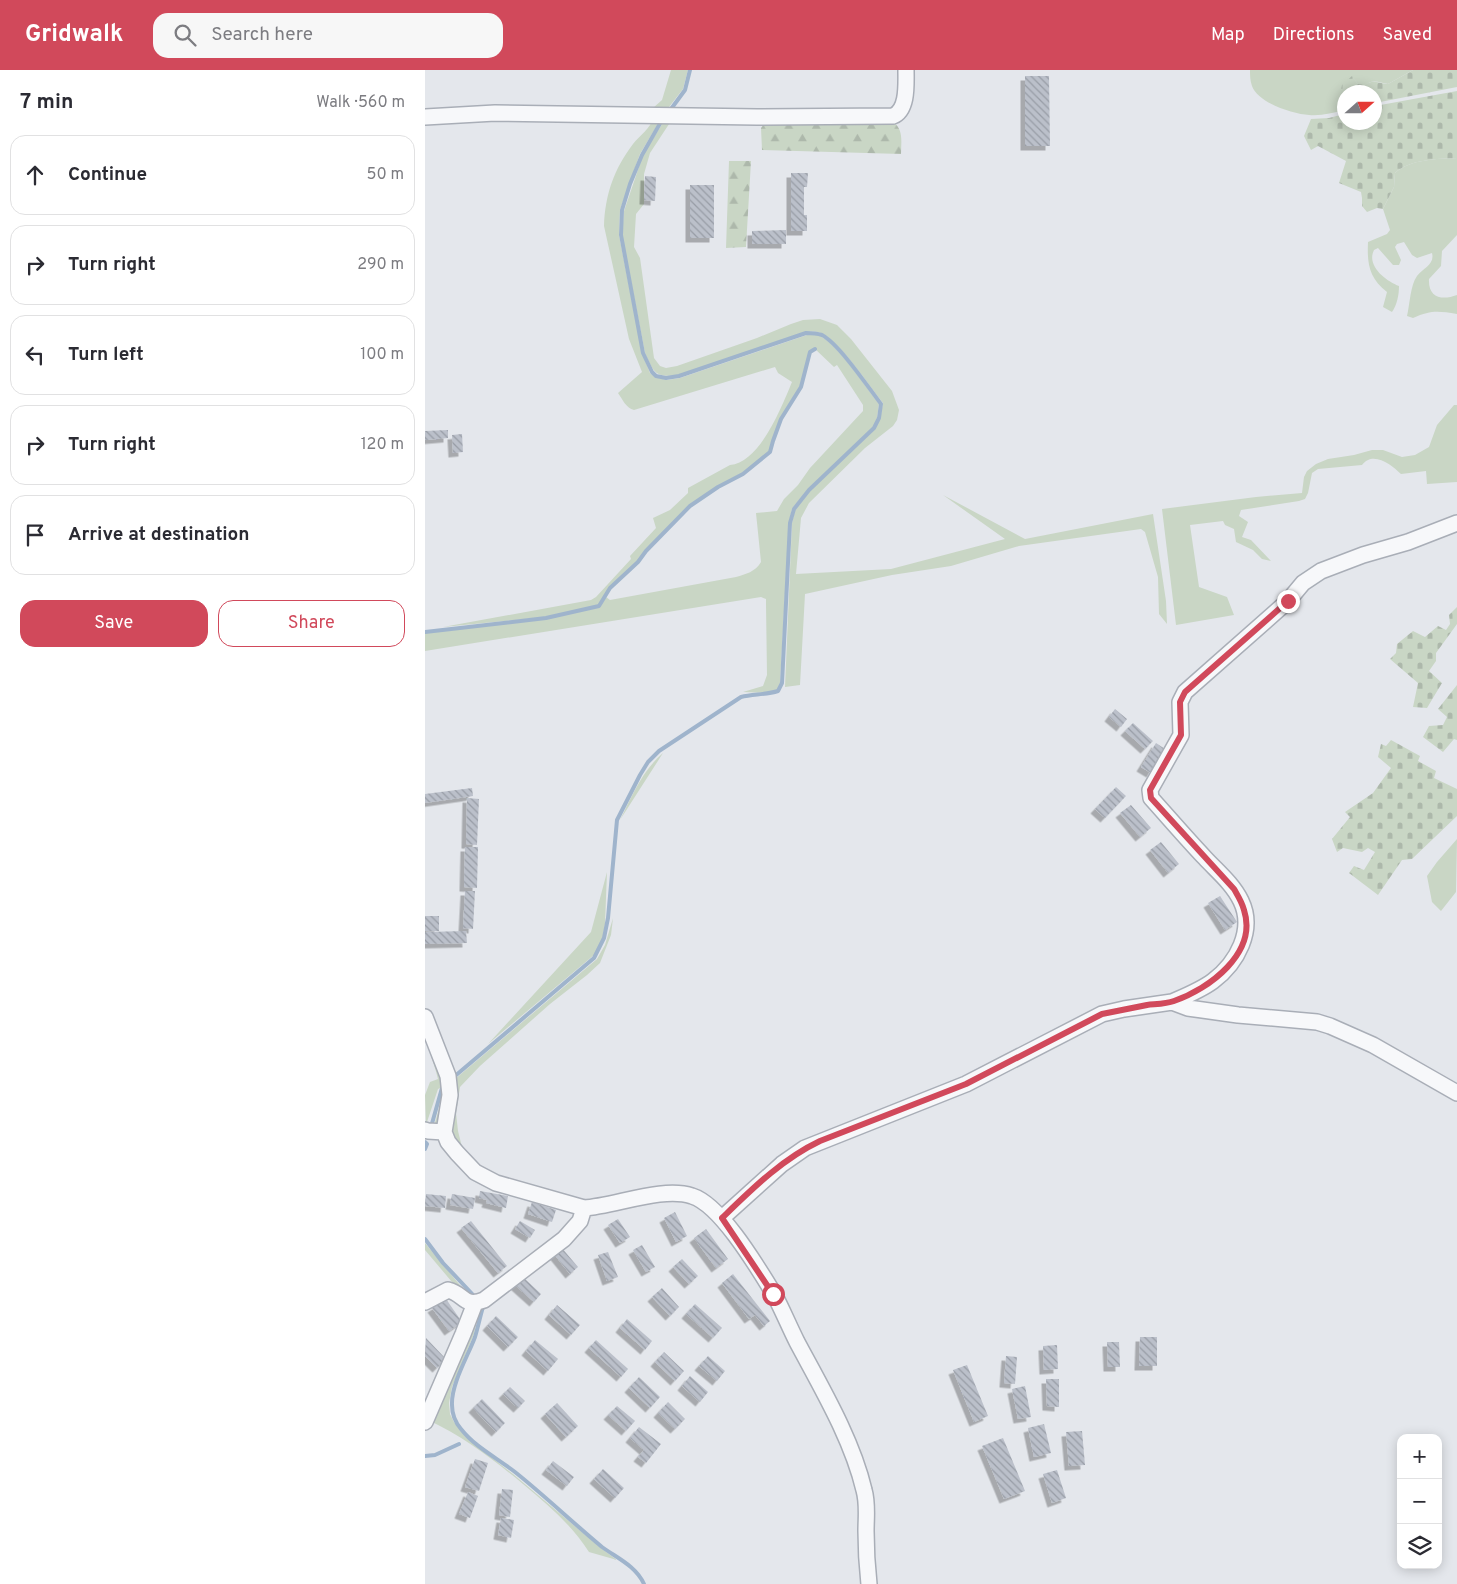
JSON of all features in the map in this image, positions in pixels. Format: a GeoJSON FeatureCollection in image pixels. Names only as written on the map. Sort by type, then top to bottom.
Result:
{"type":"FeatureCollection","features":[{"type":"Feature","properties":{"kind":"street"},"geometry":{"type":"LineString","coordinates":[[425,117],[495,113],[757,117],[893,116],[900,110],[905,96],[906,70]]}},
{"type":"Feature","properties":{"kind":"street"},"geometry":{"type":"LineString","coordinates":[[722,1218],[769,1174],[805,1148],[966,1084],[1102,1014],[1172,1002],[1213,981],[1226,970],[1244,940],[1247,926],[1245,911],[1234,889],[1151,798],[1150,790],[1181,735],[1180,702],[1185,692],[1288,601],[1303,583],[1321,571],[1350,559],[1408,542],[1457,523]]}},
{"type":"Feature","properties":{"kind":"street"},"geometry":{"type":"LineString","coordinates":[[1172,1002],[1188,1008],[1238,1015],[1317,1022],[1373,1045],[1457,1093]]}},
{"type":"Feature","properties":{"kind":"street"},"geometry":{"type":"LineString","coordinates":[[425,1017],[448,1076],[450,1095],[444,1132],[448,1142],[475,1172],[495,1183],[584,1208],[656,1196],[681,1194],[694,1196],[722,1218],[773,1294],[845,1438],[865,1490],[869,1584]]}},
{"type":"Feature","properties":{"kind":"street"},"geometry":{"type":"LineString","coordinates":[[425,1130],[444,1132]]}},
{"type":"Feature","properties":{"kind":"street"},"geometry":{"type":"LineString","coordinates":[[425,1302],[448,1290],[454,1291],[469,1303],[475,1304],[484,1300],[564,1239],[580,1221],[584,1208]]}},
{"type":"Feature","properties":{"kind":"street"},"geometry":{"type":"LineString","coordinates":[[425,1422],[475,1304]]}},
{"type":"Feature","properties":{"kind":"green space"},"geometry":{"type":"Polygon","coordinates":[[[671,70],[688,70],[683,89],[669,107],[653,108],[662,100],[671,70]]]}},
{"type":"Feature","properties":{"kind":"green space"},"geometry":{"type":"Polygon","coordinates":[[[1250,70],[1413,70],[1388,84],[1373,82],[1361,85],[1352,77],[1348,85],[1337,85],[1337,112],[1313,115],[1286,110],[1268,102],[1256,92],[1250,80],[1250,70]]]}},
{"type":"Feature","properties":{"kind":"green space"},"geometry":{"type":"Polygon","coordinates":[[[1413,70],[1457,70],[1457,87],[1382,102],[1382,85],[1364,85],[1373,82],[1388,84],[1413,70]]]}},
{"type":"Feature","properties":{"kind":"green space"},"geometry":{"type":"Polygon","coordinates":[[[1352,76],[1358,84],[1364,85],[1342,85],[1352,76]]]}},
{"type":"Feature","properties":{"kind":"green space"},"geometry":{"type":"Polygon","coordinates":[[[1457,91],[1457,158],[1416,162],[1401,168],[1395,173],[1394,187],[1383,209],[1377,208],[1367,212],[1362,206],[1361,192],[1339,183],[1346,161],[1318,146],[1311,150],[1304,136],[1311,119],[1337,116],[1337,130],[1382,130],[1382,105],[1457,91]]]}},
{"type":"Feature","properties":{"kind":"green space"},"geometry":{"type":"Polygon","coordinates":[[[654,117],[662,117],[640,154],[629,184],[620,210],[619,235],[642,353],[650,373],[655,377],[667,380],[680,378],[807,335],[816,335],[829,342],[837,350],[879,404],[877,418],[873,427],[808,489],[792,509],[789,522],[780,683],[777,690],[768,693],[743,692],[763,686],[767,675],[766,599],[761,597],[425,651],[425,633],[546,619],[600,607],[606,597],[610,600],[736,577],[750,572],[761,562],[756,513],[777,511],[784,499],[798,485],[810,468],[863,411],[863,405],[837,365],[834,367],[814,348],[809,352],[800,386],[780,418],[769,452],[742,473],[717,486],[689,505],[637,561],[609,587],[599,605],[546,617],[443,627],[591,600],[596,597],[656,528],[653,518],[670,510],[688,493],[688,488],[730,465],[741,462],[751,455],[769,432],[792,382],[778,373],[775,367],[634,410],[627,406],[618,393],[642,372],[629,339],[604,226],[606,204],[612,183],[626,153],[645,132],[654,117]]]}},
{"type":"Feature","properties":{"kind":"green space"},"geometry":{"type":"Polygon","coordinates":[[[664,121],[671,121],[650,153],[644,174],[644,204],[636,214],[634,247],[640,258],[654,358],[660,366],[666,368],[677,366],[803,320],[820,319],[837,325],[851,339],[892,391],[899,410],[897,420],[893,426],[865,448],[809,503],[801,518],[796,574],[891,569],[1005,539],[943,495],[1025,539],[1153,514],[1166,601],[1167,624],[1159,614],[1158,577],[1145,532],[1141,529],[1019,546],[951,566],[892,575],[805,594],[800,685],[785,687],[792,523],[795,510],[810,491],[875,429],[880,419],[883,403],[840,348],[825,335],[816,332],[806,332],[679,375],[665,376],[653,370],[645,353],[622,235],[624,211],[643,155],[664,121]]]}},
{"type":"Feature","properties":{"kind":"green space"},"geometry":{"type":"Polygon","coordinates":[[[893,122],[897,125],[900,132],[901,154],[762,150],[761,128],[765,123],[893,122]]]}},
{"type":"Feature","properties":{"kind":"green space"},"geometry":{"type":"Polygon","coordinates":[[[1457,158],[1457,235],[1442,251],[1441,266],[1429,279],[1429,285],[1433,294],[1437,296],[1446,298],[1457,295],[1457,314],[1435,312],[1413,318],[1407,316],[1415,280],[1419,273],[1432,261],[1432,253],[1417,258],[1412,255],[1404,242],[1397,244],[1395,247],[1401,260],[1399,265],[1393,265],[1378,248],[1374,250],[1372,256],[1375,267],[1383,277],[1399,286],[1399,293],[1392,312],[1383,307],[1387,292],[1376,281],[1370,270],[1368,242],[1387,234],[1390,230],[1383,209],[1394,187],[1395,173],[1401,168],[1416,162],[1457,158]]]}},
{"type":"Feature","properties":{"kind":"green space"},"geometry":{"type":"Polygon","coordinates":[[[729,161],[751,161],[746,247],[726,248],[729,161]]]}},
{"type":"Feature","properties":{"kind":"green space"},"geometry":{"type":"Polygon","coordinates":[[[1454,405],[1457,405],[1457,482],[1427,484],[1426,471],[1401,474],[1388,463],[1377,459],[1366,461],[1362,465],[1318,469],[1312,473],[1305,499],[1241,510],[1239,516],[1248,522],[1242,537],[1251,540],[1271,561],[1262,559],[1253,550],[1236,542],[1234,529],[1225,525],[1223,521],[1190,525],[1199,587],[1227,597],[1234,615],[1176,625],[1162,509],[1302,493],[1304,477],[1307,471],[1316,464],[1328,459],[1372,450],[1383,450],[1402,457],[1415,455],[1429,447],[1437,425],[1454,405]]]}},
{"type":"Feature","properties":{"kind":"green space"},"geometry":{"type":"Polygon","coordinates":[[[1457,607],[1457,624],[1436,653],[1436,661],[1429,671],[1442,683],[1427,708],[1413,707],[1418,683],[1390,659],[1396,653],[1397,644],[1413,631],[1425,637],[1438,626],[1446,630],[1450,624],[1449,615],[1457,607]]]}},
{"type":"Feature","properties":{"kind":"green space"},"geometry":{"type":"Polygon","coordinates":[[[1457,685],[1457,740],[1454,739],[1443,752],[1423,737],[1429,726],[1443,725],[1447,717],[1438,709],[1457,685]]]}},
{"type":"Feature","properties":{"kind":"green space"},"geometry":{"type":"Polygon","coordinates":[[[1391,740],[1420,756],[1418,761],[1436,771],[1434,778],[1457,789],[1457,816],[1412,859],[1402,860],[1378,895],[1349,873],[1354,866],[1364,870],[1375,852],[1368,848],[1362,852],[1343,848],[1337,852],[1332,839],[1350,817],[1345,812],[1373,793],[1391,768],[1378,757],[1381,744],[1386,746],[1391,740]]]}},
{"type":"Feature","properties":{"kind":"green space"},"geometry":{"type":"Polygon","coordinates":[[[663,753],[620,820],[643,776],[663,753]]]}},
{"type":"Feature","properties":{"kind":"green space"},"geometry":{"type":"Polygon","coordinates":[[[1457,839],[1456,892],[1441,911],[1432,902],[1427,876],[1457,839]]]}},
{"type":"Feature","properties":{"kind":"green space"},"geometry":{"type":"Polygon","coordinates":[[[607,872],[605,924],[602,941],[594,955],[488,1044],[591,932],[607,872]]]}},
{"type":"Feature","properties":{"kind":"green space"},"geometry":{"type":"Polygon","coordinates":[[[613,918],[611,935],[600,963],[480,1066],[460,1087],[456,1113],[464,1155],[452,1135],[451,1123],[455,1079],[597,959],[605,945],[613,918]]]}},
{"type":"Feature","properties":{"kind":"green space"},"geometry":{"type":"Polygon","coordinates":[[[425,1026],[446,1083],[439,1128],[433,1129],[442,1099],[442,1087],[438,1089],[426,1125],[425,1095],[430,1082],[438,1079],[428,1046],[425,1026]]]}},
{"type":"Feature","properties":{"kind":"green space"},"geometry":{"type":"Polygon","coordinates":[[[425,1243],[474,1299],[449,1287],[452,1282],[425,1250],[425,1243]]]}},
{"type":"Feature","properties":{"kind":"green space"},"geometry":{"type":"Polygon","coordinates":[[[480,1306],[474,1334],[452,1387],[449,1403],[450,1414],[454,1422],[469,1440],[617,1560],[589,1552],[567,1524],[523,1484],[478,1449],[454,1433],[428,1420],[480,1306]]]}},
{"type":"Feature","properties":{"kind":"building"},"geometry":{"type":"Polygon","coordinates":[[[1025,76],[1049,76],[1050,146],[1025,146],[1025,76]]]}},
{"type":"Feature","properties":{"kind":"building"},"geometry":{"type":"Polygon","coordinates":[[[791,173],[808,173],[807,187],[804,187],[804,215],[807,215],[807,231],[791,231],[791,173]]]}},
{"type":"Feature","properties":{"kind":"building"},"geometry":{"type":"Polygon","coordinates":[[[645,176],[656,177],[655,201],[644,200],[645,176]]]}},
{"type":"Feature","properties":{"kind":"building"},"geometry":{"type":"Polygon","coordinates":[[[690,185],[714,185],[714,238],[690,238],[690,185]]]}},
{"type":"Feature","properties":{"kind":"building"},"geometry":{"type":"Polygon","coordinates":[[[786,230],[786,244],[752,244],[752,231],[786,230]]]}},
{"type":"Feature","properties":{"kind":"building"},"geometry":{"type":"Polygon","coordinates":[[[448,430],[448,438],[425,440],[425,431],[448,430]]]}},
{"type":"Feature","properties":{"kind":"building"},"geometry":{"type":"Polygon","coordinates":[[[462,434],[463,452],[453,453],[452,435],[462,434]]]}},
{"type":"Feature","properties":{"kind":"building"},"geometry":{"type":"Polygon","coordinates":[[[1115,709],[1127,719],[1121,727],[1109,717],[1115,709]]]}},
{"type":"Feature","properties":{"kind":"building"},"geometry":{"type":"Polygon","coordinates":[[[1133,723],[1153,741],[1145,749],[1125,731],[1133,723]]]}},
{"type":"Feature","properties":{"kind":"building"},"geometry":{"type":"Polygon","coordinates":[[[1156,743],[1165,749],[1151,773],[1141,767],[1156,743]]]}},
{"type":"Feature","properties":{"kind":"building"},"geometry":{"type":"Polygon","coordinates":[[[1116,787],[1126,796],[1105,818],[1095,809],[1116,787]]]}},
{"type":"Feature","properties":{"kind":"building"},"geometry":{"type":"Polygon","coordinates":[[[472,788],[473,796],[425,803],[425,794],[472,788]]]}},
{"type":"Feature","properties":{"kind":"building"},"geometry":{"type":"Polygon","coordinates":[[[467,798],[479,799],[477,845],[466,844],[467,798]]]}},
{"type":"Feature","properties":{"kind":"building"},"geometry":{"type":"Polygon","coordinates":[[[1131,805],[1151,828],[1140,837],[1120,813],[1131,805]]]}},
{"type":"Feature","properties":{"kind":"building"},"geometry":{"type":"Polygon","coordinates":[[[1161,842],[1179,864],[1168,873],[1150,850],[1161,842]]]}},
{"type":"Feature","properties":{"kind":"building"},"geometry":{"type":"Polygon","coordinates":[[[465,847],[478,847],[477,888],[464,887],[465,847]]]}},
{"type":"Feature","properties":{"kind":"building"},"geometry":{"type":"Polygon","coordinates":[[[465,891],[475,891],[473,929],[463,928],[465,891]]]}},
{"type":"Feature","properties":{"kind":"building"},"geometry":{"type":"Polygon","coordinates":[[[1220,896],[1237,922],[1225,930],[1208,903],[1220,896]]]}},
{"type":"Feature","properties":{"kind":"building"},"geometry":{"type":"Polygon","coordinates":[[[425,916],[439,916],[439,931],[425,931],[425,916]]]}},
{"type":"Feature","properties":{"kind":"building"},"geometry":{"type":"Polygon","coordinates":[[[466,931],[467,943],[425,944],[425,932],[466,931]]]}},
{"type":"Feature","properties":{"kind":"building"},"geometry":{"type":"Polygon","coordinates":[[[480,1191],[508,1196],[506,1208],[486,1203],[487,1200],[479,1198],[480,1191]]]}},
{"type":"Feature","properties":{"kind":"building"},"geometry":{"type":"Polygon","coordinates":[[[426,1194],[446,1196],[445,1208],[425,1206],[426,1194]]]}},
{"type":"Feature","properties":{"kind":"building"},"geometry":{"type":"Polygon","coordinates":[[[452,1194],[475,1198],[473,1209],[450,1205],[452,1194]]]}},
{"type":"Feature","properties":{"kind":"building"},"geometry":{"type":"Polygon","coordinates":[[[532,1202],[556,1210],[552,1222],[528,1214],[532,1202]]]}},
{"type":"Feature","properties":{"kind":"building"},"geometry":{"type":"Polygon","coordinates":[[[675,1212],[687,1236],[676,1242],[664,1218],[675,1212]]]}},
{"type":"Feature","properties":{"kind":"building"},"geometry":{"type":"Polygon","coordinates":[[[618,1219],[630,1237],[620,1243],[608,1225],[618,1219]]]}},
{"type":"Feature","properties":{"kind":"building"},"geometry":{"type":"Polygon","coordinates":[[[471,1221],[507,1266],[498,1273],[461,1228],[471,1221]]]}},
{"type":"Feature","properties":{"kind":"building"},"geometry":{"type":"Polygon","coordinates":[[[520,1221],[535,1230],[530,1238],[515,1229],[520,1221]]]}},
{"type":"Feature","properties":{"kind":"building"},"geometry":{"type":"Polygon","coordinates":[[[706,1229],[728,1259],[716,1268],[694,1238],[706,1229]]]}},
{"type":"Feature","properties":{"kind":"building"},"geometry":{"type":"Polygon","coordinates":[[[642,1245],[655,1267],[646,1272],[633,1250],[642,1245]]]}},
{"type":"Feature","properties":{"kind":"building"},"geometry":{"type":"Polygon","coordinates":[[[561,1247],[578,1267],[570,1274],[553,1253],[561,1247]]]}},
{"type":"Feature","properties":{"kind":"building"},"geometry":{"type":"Polygon","coordinates":[[[608,1252],[618,1277],[607,1281],[598,1255],[608,1252]]]}},
{"type":"Feature","properties":{"kind":"building"},"geometry":{"type":"Polygon","coordinates":[[[682,1259],[698,1276],[689,1284],[673,1267],[682,1259]]]}},
{"type":"Feature","properties":{"kind":"building"},"geometry":{"type":"Polygon","coordinates":[[[733,1274],[770,1321],[764,1326],[755,1315],[749,1319],[722,1283],[733,1274]]]}},
{"type":"Feature","properties":{"kind":"building"},"geometry":{"type":"Polygon","coordinates":[[[523,1277],[541,1294],[534,1302],[515,1285],[523,1277]]]}},
{"type":"Feature","properties":{"kind":"building"},"geometry":{"type":"Polygon","coordinates":[[[662,1288],[679,1307],[670,1316],[652,1297],[662,1288]]]}},
{"type":"Feature","properties":{"kind":"building"},"geometry":{"type":"Polygon","coordinates":[[[446,1299],[462,1322],[449,1331],[432,1308],[446,1299]]]}},
{"type":"Feature","properties":{"kind":"building"},"geometry":{"type":"Polygon","coordinates":[[[695,1304],[722,1328],[713,1338],[686,1314],[695,1304]]]}},
{"type":"Feature","properties":{"kind":"building"},"geometry":{"type":"Polygon","coordinates":[[[557,1305],[580,1325],[571,1335],[549,1315],[557,1305]]]}},
{"type":"Feature","properties":{"kind":"building"},"geometry":{"type":"Polygon","coordinates":[[[496,1316],[518,1337],[508,1347],[487,1326],[496,1316]]]}},
{"type":"Feature","properties":{"kind":"building"},"geometry":{"type":"Polygon","coordinates":[[[627,1319],[652,1341],[645,1350],[620,1328],[627,1319]]]}},
{"type":"Feature","properties":{"kind":"building"},"geometry":{"type":"Polygon","coordinates":[[[1140,1337],[1157,1337],[1157,1366],[1139,1366],[1140,1337]]]}},
{"type":"Feature","properties":{"kind":"building"},"geometry":{"type":"Polygon","coordinates":[[[426,1338],[446,1359],[437,1368],[425,1356],[426,1338]]]}},
{"type":"Feature","properties":{"kind":"building"},"geometry":{"type":"Polygon","coordinates":[[[535,1340],[558,1359],[548,1371],[526,1351],[535,1340]]]}},
{"type":"Feature","properties":{"kind":"building"},"geometry":{"type":"Polygon","coordinates":[[[596,1340],[628,1369],[621,1377],[589,1348],[596,1340]]]}},
{"type":"Feature","properties":{"kind":"building"},"geometry":{"type":"Polygon","coordinates":[[[1107,1342],[1119,1342],[1120,1367],[1108,1367],[1107,1342]]]}},
{"type":"Feature","properties":{"kind":"building"},"geometry":{"type":"Polygon","coordinates":[[[1057,1345],[1058,1369],[1044,1370],[1043,1346],[1057,1345]]]}},
{"type":"Feature","properties":{"kind":"building"},"geometry":{"type":"Polygon","coordinates":[[[664,1352],[684,1371],[675,1381],[655,1362],[664,1352]]]}},
{"type":"Feature","properties":{"kind":"building"},"geometry":{"type":"Polygon","coordinates":[[[708,1356],[725,1371],[717,1381],[699,1366],[708,1356]]]}},
{"type":"Feature","properties":{"kind":"building"},"geometry":{"type":"Polygon","coordinates":[[[1006,1356],[1017,1357],[1015,1384],[1004,1383],[1006,1356]]]}},
{"type":"Feature","properties":{"kind":"building"},"geometry":{"type":"Polygon","coordinates":[[[967,1365],[988,1416],[974,1422],[953,1370],[967,1365]]]}},
{"type":"Feature","properties":{"kind":"building"},"geometry":{"type":"Polygon","coordinates":[[[690,1376],[708,1392],[700,1402],[682,1386],[690,1376]]]}},
{"type":"Feature","properties":{"kind":"building"},"geometry":{"type":"Polygon","coordinates":[[[639,1377],[660,1397],[650,1408],[629,1388],[639,1377]]]}},
{"type":"Feature","properties":{"kind":"building"},"geometry":{"type":"Polygon","coordinates":[[[1046,1379],[1059,1379],[1059,1407],[1047,1406],[1046,1379]]]}},
{"type":"Feature","properties":{"kind":"building"},"geometry":{"type":"Polygon","coordinates":[[[1025,1386],[1031,1417],[1018,1419],[1012,1389],[1025,1386]]]}},
{"type":"Feature","properties":{"kind":"building"},"geometry":{"type":"Polygon","coordinates":[[[510,1387],[525,1401],[518,1408],[503,1394],[510,1387]]]}},
{"type":"Feature","properties":{"kind":"building"},"geometry":{"type":"Polygon","coordinates":[[[482,1399],[505,1423],[496,1432],[473,1408],[482,1399]]]}},
{"type":"Feature","properties":{"kind":"building"},"geometry":{"type":"Polygon","coordinates":[[[668,1402],[685,1419],[675,1429],[658,1413],[668,1402]]]}},
{"type":"Feature","properties":{"kind":"building"},"geometry":{"type":"Polygon","coordinates":[[[557,1403],[578,1426],[566,1437],[545,1414],[557,1403]]]}},
{"type":"Feature","properties":{"kind":"building"},"geometry":{"type":"Polygon","coordinates":[[[617,1406],[635,1421],[626,1431],[608,1415],[617,1406]]]}},
{"type":"Feature","properties":{"kind":"building"},"geometry":{"type":"Polygon","coordinates":[[[1044,1424],[1051,1453],[1034,1457],[1028,1428],[1044,1424]]]}},
{"type":"Feature","properties":{"kind":"building"},"geometry":{"type":"Polygon","coordinates":[[[639,1427],[661,1444],[646,1463],[638,1457],[644,1450],[630,1438],[639,1427]]]}},
{"type":"Feature","properties":{"kind":"building"},"geometry":{"type":"Polygon","coordinates":[[[1082,1431],[1085,1465],[1069,1466],[1066,1432],[1082,1431]]]}},
{"type":"Feature","properties":{"kind":"building"},"geometry":{"type":"Polygon","coordinates":[[[1003,1438],[1025,1491],[1004,1499],[982,1446],[1003,1438]]]}},
{"type":"Feature","properties":{"kind":"building"},"geometry":{"type":"Polygon","coordinates":[[[475,1459],[488,1463],[479,1491],[465,1487],[475,1459]]]}},
{"type":"Feature","properties":{"kind":"building"},"geometry":{"type":"Polygon","coordinates":[[[553,1461],[574,1477],[567,1486],[546,1470],[553,1461]]]}},
{"type":"Feature","properties":{"kind":"building"},"geometry":{"type":"Polygon","coordinates":[[[603,1469],[624,1488],[615,1498],[594,1479],[603,1469]]]}},
{"type":"Feature","properties":{"kind":"building"},"geometry":{"type":"Polygon","coordinates":[[[1057,1470],[1066,1498],[1052,1503],[1043,1474],[1057,1470]]]}},
{"type":"Feature","properties":{"kind":"building"},"geometry":{"type":"Polygon","coordinates":[[[502,1489],[513,1490],[510,1517],[499,1515],[502,1489]]]}},
{"type":"Feature","properties":{"kind":"building"},"geometry":{"type":"Polygon","coordinates":[[[468,1492],[478,1496],[470,1518],[459,1514],[468,1492]]]}},
{"type":"Feature","properties":{"kind":"building"},"geometry":{"type":"Polygon","coordinates":[[[501,1518],[514,1520],[511,1538],[498,1535],[501,1518]]]}},
{"type":"Feature","properties":{"kind":"waterway"},"geometry":{"type":"LineString","coordinates":[[671,109],[685,90],[690,70]]}},
{"type":"Feature","properties":{"kind":"waterway"},"geometry":{"type":"LineString","coordinates":[[455,1076],[594,958],[604,938],[608,918],[617,820],[648,762],[659,751],[741,697],[778,691],[782,683],[790,523],[794,509],[809,490],[874,428],[879,418],[881,404],[837,347],[818,334],[806,333],[679,376],[666,378],[656,376],[652,372],[643,353],[621,235],[622,210],[630,184],[642,155],[662,120]]}},
{"type":"Feature","properties":{"kind":"waterway"},"geometry":{"type":"LineString","coordinates":[[425,632],[546,618],[599,606],[610,588],[638,562],[646,551],[690,506],[718,487],[743,474],[770,452],[781,419],[801,387],[810,352],[815,349]]}},
{"type":"Feature","properties":{"kind":"waterway"},"geometry":{"type":"LineString","coordinates":[[431,1127],[442,1088]]}},
{"type":"Feature","properties":{"kind":"waterway"},"geometry":{"type":"LineString","coordinates":[[425,1142],[427,1144],[425,1149]]}},
{"type":"Feature","properties":{"kind":"waterway"},"geometry":{"type":"LineString","coordinates":[[425,1239],[443,1263],[476,1298]]}},
{"type":"Feature","properties":{"kind":"waterway"},"geometry":{"type":"LineString","coordinates":[[483,1307],[475,1337],[454,1388],[452,1408],[457,1424],[473,1441],[526,1481],[602,1547],[631,1567],[644,1584]]}},
{"type":"Feature","properties":{"kind":"waterway"},"geometry":{"type":"LineString","coordinates":[[425,1456],[435,1455],[459,1444]]}},
{"type":"Feature","properties":{"kind":"route"},"geometry":{"type":"LineString","coordinates":[[773,1294],[722,1218],[763,1180],[805,1148],[966,1084],[1102,1014],[1172,1002],[1198,990],[1226,970],[1244,940],[1247,926],[1245,911],[1241,901],[1234,889],[1151,798],[1150,790],[1181,735],[1180,702],[1185,692],[1288,601]]}}]}
